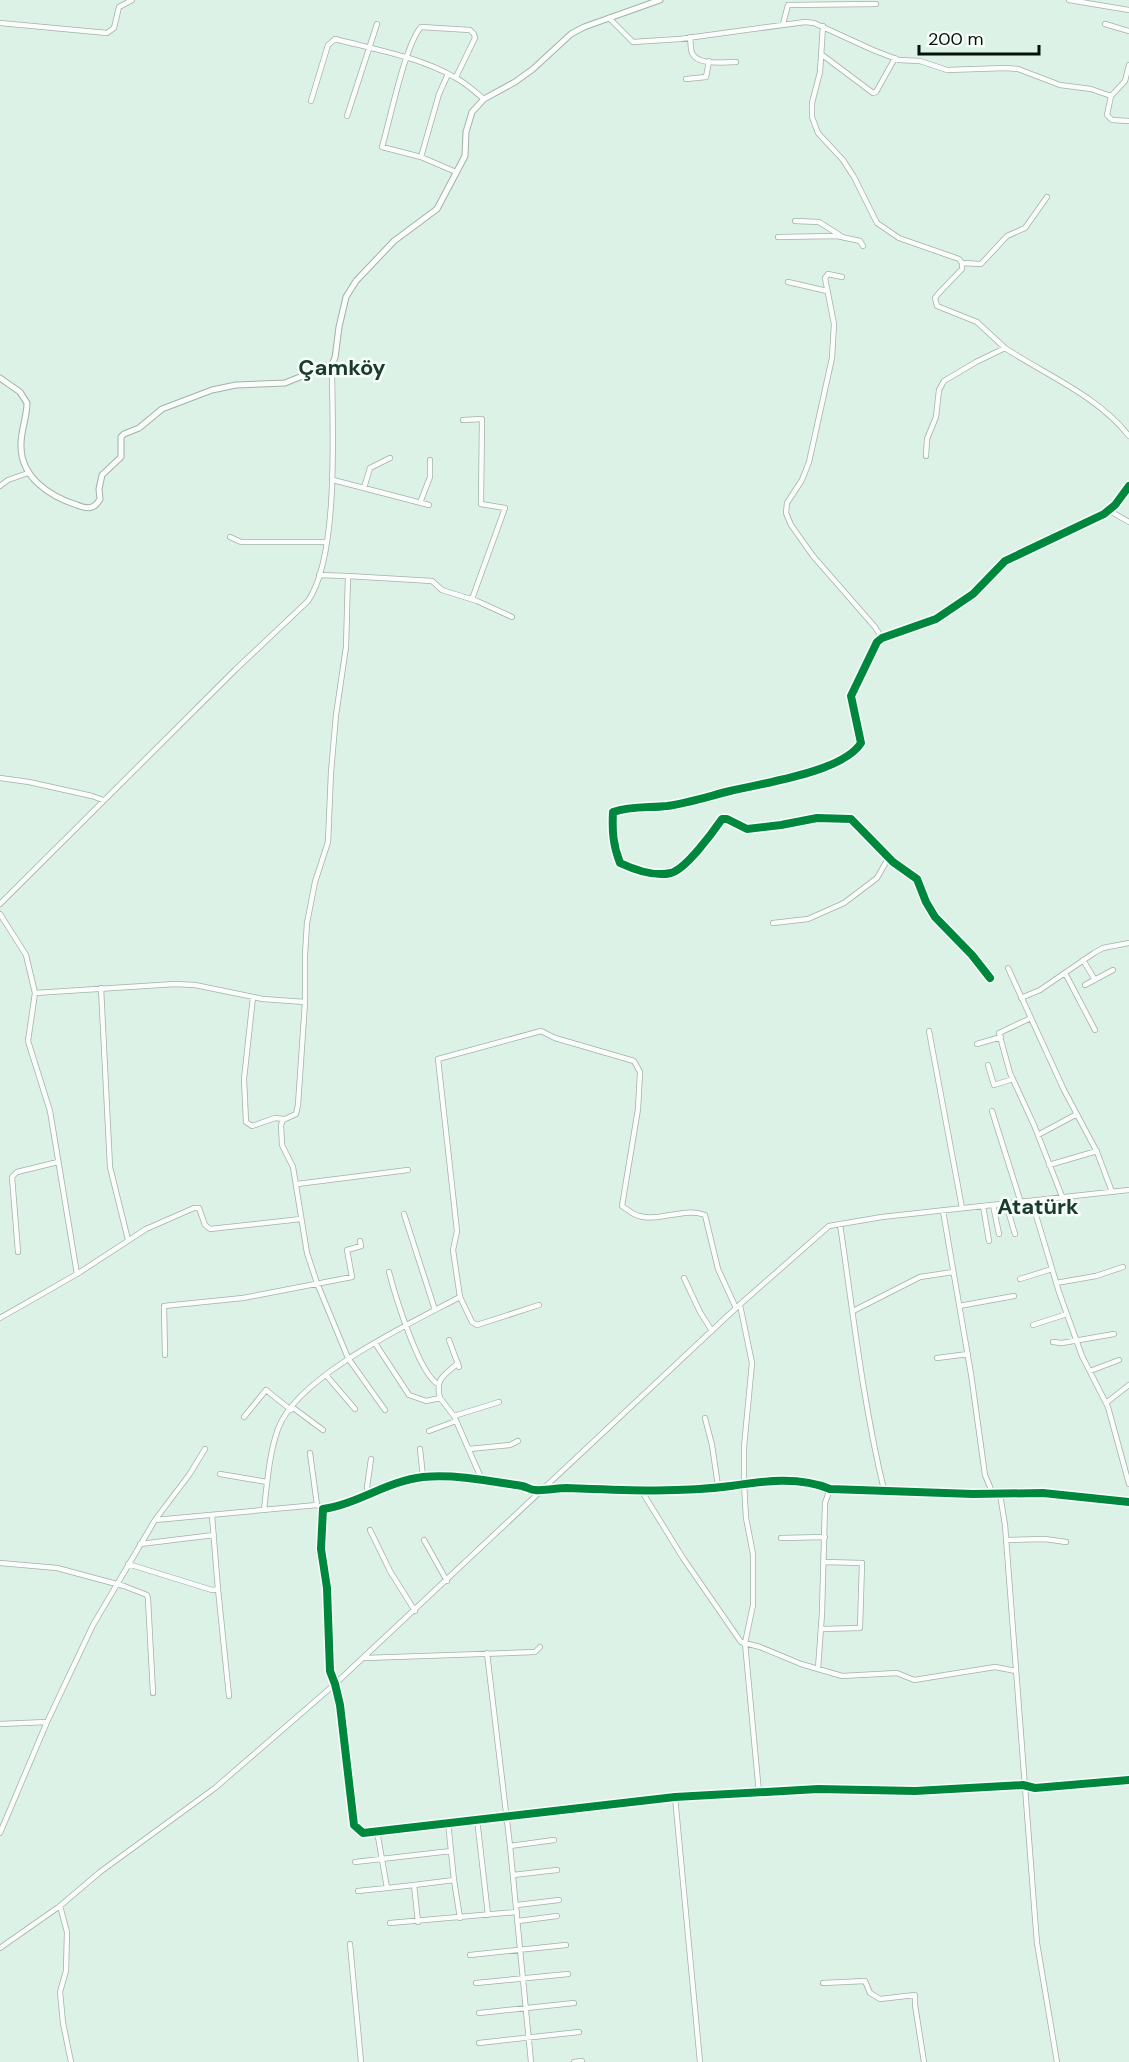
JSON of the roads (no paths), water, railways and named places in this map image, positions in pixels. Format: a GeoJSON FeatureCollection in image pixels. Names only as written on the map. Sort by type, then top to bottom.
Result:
{"type":"FeatureCollection","features":[{"type":"Feature","properties":{"kind":"street"},"geometry":{"type":"LineString","coordinates":[[0,23],[107,33],[114,28],[119,7],[132,0]]}},
{"type":"Feature","properties":{"kind":"street"},"geometry":{"type":"LineString","coordinates":[[0,904],[308,601],[315,591],[327,542],[333,480],[332,364],[346,297],[356,282],[394,241],[437,209],[465,156],[466,132],[472,112],[484,99],[533,69],[571,34],[660,0]]}},
{"type":"Feature","properties":{"kind":"street"},"geometry":{"type":"LineString","coordinates":[[1069,0],[1129,10]]}},
{"type":"Feature","properties":{"kind":"street"},"geometry":{"type":"LineString","coordinates":[[783,24],[788,5],[876,4]]}},
{"type":"Feature","properties":{"kind":"street"},"geometry":{"type":"LineString","coordinates":[[609,18],[633,42],[805,22],[823,26],[895,58],[920,61],[947,70],[1018,69],[1060,85],[1091,89],[1112,96]]}},
{"type":"Feature","properties":{"kind":"street"},"geometry":{"type":"LineString","coordinates":[[347,116],[377,24]]}},
{"type":"Feature","properties":{"kind":"street"},"geometry":{"type":"LineString","coordinates":[[1105,24],[1129,31]]}},
{"type":"Feature","properties":{"kind":"street"},"geometry":{"type":"LineString","coordinates":[[823,26],[812,117],[818,134],[843,160],[854,177],[877,223],[899,238],[952,255],[962,263],[981,264],[1007,236],[1025,228],[1047,197]]}},
{"type":"Feature","properties":{"kind":"street"},"geometry":{"type":"LineString","coordinates":[[456,77],[475,38],[474,34],[470,30],[421,27],[416,33],[407,58],[382,147],[421,157],[456,172]]}},
{"type":"Feature","properties":{"kind":"street"},"geometry":{"type":"LineString","coordinates":[[690,37],[694,56],[700,60],[736,62]]}},
{"type":"Feature","properties":{"kind":"street"},"geometry":{"type":"LineString","coordinates":[[311,101],[328,45],[335,39],[407,58],[456,77],[484,99]]}},
{"type":"Feature","properties":{"kind":"street"},"geometry":{"type":"LineString","coordinates":[[821,54],[873,93],[876,92],[895,58]]}},
{"type":"Feature","properties":{"kind":"street"},"geometry":{"type":"LineString","coordinates":[[686,79],[706,77],[710,62]]}},
{"type":"Feature","properties":{"kind":"street"},"geometry":{"type":"LineString","coordinates":[[1129,65],[1125,81],[1112,96],[1107,115],[1112,120],[1129,121]]}},
{"type":"Feature","properties":{"kind":"street"},"geometry":{"type":"LineString","coordinates":[[421,157],[439,94],[448,74]]}},
{"type":"Feature","properties":{"kind":"street"},"geometry":{"type":"LineString","coordinates":[[795,221],[819,222],[842,237]]}},
{"type":"Feature","properties":{"kind":"street"},"geometry":{"type":"LineString","coordinates":[[778,237],[842,237],[860,241],[863,246]]}},
{"type":"Feature","properties":{"kind":"street"},"geometry":{"type":"LineString","coordinates":[[962,263],[962,269],[938,294],[935,302],[943,310],[977,322],[1005,348],[1082,394],[1120,424],[1129,436]]}},
{"type":"Feature","properties":{"kind":"street"},"geometry":{"type":"LineString","coordinates":[[842,277],[826,275],[825,278],[834,324],[832,358],[809,462],[802,480],[787,503],[786,513],[806,548],[882,638]]}},
{"type":"Feature","properties":{"kind":"street"},"geometry":{"type":"LineString","coordinates":[[788,282],[827,291]]}},
{"type":"Feature","properties":{"kind":"street"},"geometry":{"type":"LineString","coordinates":[[926,456],[927,439],[936,417],[939,390],[944,381],[1005,348]]}},
{"type":"Feature","properties":{"kind":"street"},"geometry":{"type":"LineString","coordinates":[[0,378],[20,392],[27,403],[21,447],[30,478],[64,501],[90,508],[95,506],[100,499],[99,489],[102,475],[122,457],[124,434],[139,428],[162,410],[212,390],[236,385],[272,385],[332,364]]}},
{"type":"Feature","properties":{"kind":"street"},"geometry":{"type":"LineString","coordinates":[[463,420],[482,419],[481,504],[505,508],[472,599]]}},
{"type":"Feature","properties":{"kind":"street"},"geometry":{"type":"LineString","coordinates":[[364,488],[369,469],[376,463],[390,458]]}},
{"type":"Feature","properties":{"kind":"street"},"geometry":{"type":"LineString","coordinates":[[420,503],[430,477],[430,460]]}},
{"type":"Feature","properties":{"kind":"street"},"geometry":{"type":"LineString","coordinates":[[0,486],[8,480],[28,473]]}},
{"type":"Feature","properties":{"kind":"street"},"geometry":{"type":"LineString","coordinates":[[333,480],[429,505]]}},
{"type":"Feature","properties":{"kind":"street"},"geometry":{"type":"LineString","coordinates":[[990,978],[972,955],[935,917],[917,879],[889,857],[851,819],[817,818],[747,829],[727,819],[722,819],[703,847],[673,873],[637,871],[620,863],[612,836],[613,812],[624,808],[669,806],[798,776],[855,753],[861,743],[850,696],[877,642],[882,638],[936,619],[973,594],[1005,561],[1108,510],[1115,505],[1129,486]]}},
{"type":"Feature","properties":{"kind":"street"},"geometry":{"type":"LineString","coordinates":[[1108,510],[1129,522]]}},
{"type":"Feature","properties":{"kind":"street"},"geometry":{"type":"LineString","coordinates":[[230,537],[241,542],[327,542]]}},
{"type":"Feature","properties":{"kind":"street"},"geometry":{"type":"LineString","coordinates":[[319,575],[432,581],[442,590],[472,599],[512,617]]}},
{"type":"Feature","properties":{"kind":"street"},"geometry":{"type":"LineString","coordinates":[[253,997],[244,1079],[246,1122],[252,1126],[268,1119],[284,1119],[296,1114],[298,1105],[305,1002],[304,955],[307,923],[315,882],[328,842],[336,716],[346,647],[348,576]]}},
{"type":"Feature","properties":{"kind":"street"},"geometry":{"type":"LineString","coordinates":[[0,778],[50,786],[104,800]]}},
{"type":"Feature","properties":{"kind":"street"},"geometry":{"type":"LineString","coordinates":[[773,923],[813,918],[844,903],[877,878],[889,857]]}},
{"type":"Feature","properties":{"kind":"street"},"geometry":{"type":"LineString","coordinates":[[0,914],[27,955],[35,993],[28,1041],[50,1111],[77,1274]]}},
{"type":"Feature","properties":{"kind":"street"},"geometry":{"type":"LineString","coordinates":[[1021,998],[1040,990],[1103,948],[1129,943]]}},
{"type":"Feature","properties":{"kind":"street"},"geometry":{"type":"LineString","coordinates":[[1083,960],[1095,980]]}},
{"type":"Feature","properties":{"kind":"street"},"geometry":{"type":"LineString","coordinates":[[1008,968],[1077,1114],[1097,1151],[1112,1192]]}},
{"type":"Feature","properties":{"kind":"street"},"geometry":{"type":"LineString","coordinates":[[1085,985],[1113,970]]}},
{"type":"Feature","properties":{"kind":"street"},"geometry":{"type":"LineString","coordinates":[[1065,973],[1095,1030]]}},
{"type":"Feature","properties":{"kind":"street"},"geometry":{"type":"LineString","coordinates":[[35,993],[175,984],[195,985],[253,997],[305,1002]]}},
{"type":"Feature","properties":{"kind":"street"},"geometry":{"type":"LineString","coordinates":[[101,988],[110,1167],[128,1240]]}},
{"type":"Feature","properties":{"kind":"street"},"geometry":{"type":"LineString","coordinates":[[1031,1018],[999,1033],[1013,1079],[1063,1198]]}},
{"type":"Feature","properties":{"kind":"street"},"geometry":{"type":"LineString","coordinates":[[539,1305],[477,1325],[472,1322],[460,1297],[453,1250],[457,1231],[438,1059],[541,1031],[555,1038],[634,1061],[640,1072],[638,1109],[622,1206],[637,1216],[650,1217],[688,1212],[705,1215],[718,1269],[726,1289],[738,1307],[752,1363],[744,1447],[746,1518],[753,1554],[752,1616],[745,1643],[759,1793]]}},
{"type":"Feature","properties":{"kind":"street"},"geometry":{"type":"LineString","coordinates":[[929,1031],[962,1208]]}},
{"type":"Feature","properties":{"kind":"street"},"geometry":{"type":"LineString","coordinates":[[977,1044],[1001,1037]]}},
{"type":"Feature","properties":{"kind":"street"},"geometry":{"type":"LineString","coordinates":[[988,1065],[994,1085],[1013,1079]]}},
{"type":"Feature","properties":{"kind":"street"},"geometry":{"type":"LineString","coordinates":[[992,1111],[1021,1203]]}},
{"type":"Feature","properties":{"kind":"street"},"geometry":{"type":"LineString","coordinates":[[1038,1135],[1077,1114]]}},
{"type":"Feature","properties":{"kind":"street"},"geometry":{"type":"LineString","coordinates":[[284,1119],[281,1125],[282,1145],[293,1167],[307,1253],[317,1284],[348,1358],[385,1410]]}},
{"type":"Feature","properties":{"kind":"street"},"geometry":{"type":"LineString","coordinates":[[1049,1165],[1097,1151]]}},
{"type":"Feature","properties":{"kind":"street"},"geometry":{"type":"LineString","coordinates":[[18,1252],[12,1177],[17,1172],[58,1162]]}},
{"type":"Feature","properties":{"kind":"street"},"geometry":{"type":"LineString","coordinates":[[297,1184],[408,1170]]}},
{"type":"Feature","properties":{"kind":"street"},"geometry":{"type":"LineString","coordinates":[[0,1948],[60,1906],[100,1872],[215,1788],[336,1684],[712,1331],[828,1226],[882,1217],[1129,1190]]}},
{"type":"Feature","properties":{"kind":"street"},"geometry":{"type":"LineString","coordinates":[[1032,1202],[1067,1314],[1090,1371],[1106,1403],[1129,1484]]}},
{"type":"Feature","properties":{"kind":"street"},"geometry":{"type":"LineString","coordinates":[[1006,1204],[1015,1234]]}},
{"type":"Feature","properties":{"kind":"street"},"geometry":{"type":"LineString","coordinates":[[993,1205],[999,1234]]}},
{"type":"Feature","properties":{"kind":"street"},"geometry":{"type":"LineString","coordinates":[[983,1206],[989,1241]]}},
{"type":"Feature","properties":{"kind":"street"},"geometry":{"type":"LineString","coordinates":[[0,1318],[77,1274],[160,1221],[196,1207],[200,1210],[205,1226],[210,1229],[301,1219]]}},
{"type":"Feature","properties":{"kind":"street"},"geometry":{"type":"LineString","coordinates":[[943,1211],[968,1354],[985,1475],[993,1494]]}},
{"type":"Feature","properties":{"kind":"street"},"geometry":{"type":"LineString","coordinates":[[404,1214],[435,1310]]}},
{"type":"Feature","properties":{"kind":"street"},"geometry":{"type":"LineString","coordinates":[[840,1224],[872,1438],[884,1490]]}},
{"type":"Feature","properties":{"kind":"street"},"geometry":{"type":"LineString","coordinates":[[165,1355],[164,1306],[243,1298],[352,1277],[347,1250],[361,1246],[360,1241]]}},
{"type":"Feature","properties":{"kind":"street"},"geometry":{"type":"LineString","coordinates":[[1056,1283],[1096,1276],[1123,1266]]}},
{"type":"Feature","properties":{"kind":"street"},"geometry":{"type":"LineString","coordinates":[[1020,1279],[1052,1269]]}},
{"type":"Feature","properties":{"kind":"street"},"geometry":{"type":"LineString","coordinates":[[388,1272],[405,1326],[428,1376],[438,1384]]}},
{"type":"Feature","properties":{"kind":"street"},"geometry":{"type":"LineString","coordinates":[[853,1311],[920,1277],[953,1272]]}},
{"type":"Feature","properties":{"kind":"street"},"geometry":{"type":"LineString","coordinates":[[684,1278],[712,1331]]}},
{"type":"Feature","properties":{"kind":"street"},"geometry":{"type":"LineString","coordinates":[[959,1306],[1014,1296]]}},
{"type":"Feature","properties":{"kind":"street"},"geometry":{"type":"LineString","coordinates":[[264,1510],[267,1482],[279,1428],[298,1398],[348,1358],[460,1297]]}},
{"type":"Feature","properties":{"kind":"street"},"geometry":{"type":"LineString","coordinates":[[1033,1325],[1067,1314]]}},
{"type":"Feature","properties":{"kind":"street"},"geometry":{"type":"LineString","coordinates":[[1053,1342],[1077,1341],[1114,1334]]}},
{"type":"Feature","properties":{"kind":"street"},"geometry":{"type":"LineString","coordinates":[[449,1340],[459,1365],[440,1379],[438,1384],[440,1398],[455,1418],[482,1480]]}},
{"type":"Feature","properties":{"kind":"street"},"geometry":{"type":"LineString","coordinates":[[375,1343],[409,1395],[420,1401],[440,1398]]}},
{"type":"Feature","properties":{"kind":"street"},"geometry":{"type":"LineString","coordinates":[[937,1358],[968,1354]]}},
{"type":"Feature","properties":{"kind":"street"},"geometry":{"type":"LineString","coordinates":[[1090,1371],[1119,1360]]}},
{"type":"Feature","properties":{"kind":"street"},"geometry":{"type":"LineString","coordinates":[[326,1376],[355,1409]]}},
{"type":"Feature","properties":{"kind":"street"},"geometry":{"type":"LineString","coordinates":[[1106,1403],[1129,1385]]}},
{"type":"Feature","properties":{"kind":"street"},"geometry":{"type":"LineString","coordinates":[[244,1417],[266,1390],[323,1430]]}},
{"type":"Feature","properties":{"kind":"street"},"geometry":{"type":"LineString","coordinates":[[429,1431],[455,1418],[499,1402]]}},
{"type":"Feature","properties":{"kind":"street"},"geometry":{"type":"LineString","coordinates":[[705,1418],[712,1444],[718,1486]]}},
{"type":"Feature","properties":{"kind":"street"},"geometry":{"type":"LineString","coordinates":[[469,1449],[510,1445],[518,1441]]}},
{"type":"Feature","properties":{"kind":"street"},"geometry":{"type":"LineString","coordinates":[[0,1833],[47,1722],[93,1625],[155,1520],[189,1475],[205,1449]]}},
{"type":"Feature","properties":{"kind":"street"},"geometry":{"type":"LineString","coordinates":[[420,1449],[423,1477]]}},
{"type":"Feature","properties":{"kind":"street"},"geometry":{"type":"LineString","coordinates":[[310,1453],[317,1504],[323,1509],[339,1507],[397,1483],[423,1477],[468,1477],[538,1491],[552,1488],[641,1490],[718,1486],[755,1481],[815,1483],[830,1489],[993,1494],[1043,1493],[1129,1502]]}},
{"type":"Feature","properties":{"kind":"street"},"geometry":{"type":"LineString","coordinates":[[368,1495],[371,1459]]}},
{"type":"Feature","properties":{"kind":"street"},"geometry":{"type":"LineString","coordinates":[[220,1474],[267,1482]]}},
{"type":"Feature","properties":{"kind":"street"},"geometry":{"type":"LineString","coordinates":[[818,1669],[825,1562],[825,1503],[830,1489]]}},
{"type":"Feature","properties":{"kind":"street"},"geometry":{"type":"LineString","coordinates":[[641,1490],[741,1642],[842,1676],[897,1673],[914,1680],[995,1667],[1016,1671]]}},
{"type":"Feature","properties":{"kind":"street"},"geometry":{"type":"LineString","coordinates":[[1000,1494],[1006,1540],[1023,1785],[1037,1943],[1058,2062]]}},
{"type":"Feature","properties":{"kind":"street"},"geometry":{"type":"LineString","coordinates":[[155,1520],[317,1504]]}},
{"type":"Feature","properties":{"kind":"street"},"geometry":{"type":"LineString","coordinates":[[323,1509],[321,1549],[327,1588],[330,1671],[336,1684],[354,1825],[363,1833],[675,1797],[818,1790],[915,1791],[1023,1785],[1035,1788],[1129,1780]]}},
{"type":"Feature","properties":{"kind":"street"},"geometry":{"type":"LineString","coordinates":[[212,1516],[229,1696]]}},
{"type":"Feature","properties":{"kind":"street"},"geometry":{"type":"LineString","coordinates":[[370,1530],[390,1571],[415,1611]]}},
{"type":"Feature","properties":{"kind":"street"},"geometry":{"type":"LineString","coordinates":[[140,1544],[214,1535]]}},
{"type":"Feature","properties":{"kind":"street"},"geometry":{"type":"LineString","coordinates":[[781,1538],[825,1538]]}},
{"type":"Feature","properties":{"kind":"street"},"geometry":{"type":"LineString","coordinates":[[1006,1540],[1045,1539],[1066,1542]]}},
{"type":"Feature","properties":{"kind":"street"},"geometry":{"type":"LineString","coordinates":[[424,1540],[447,1581]]}},
{"type":"Feature","properties":{"kind":"street"},"geometry":{"type":"LineString","coordinates":[[821,1629],[861,1628],[862,1563],[825,1562]]}},
{"type":"Feature","properties":{"kind":"street"},"geometry":{"type":"LineString","coordinates":[[0,1563],[57,1568],[145,1594],[148,1597],[153,1693]]}},
{"type":"Feature","properties":{"kind":"street"},"geometry":{"type":"LineString","coordinates":[[128,1564],[212,1590],[218,1589]]}},
{"type":"Feature","properties":{"kind":"street"},"geometry":{"type":"LineString","coordinates":[[364,1658],[535,1652],[540,1647]]}},
{"type":"Feature","properties":{"kind":"street"},"geometry":{"type":"LineString","coordinates":[[487,1653],[517,1905],[531,2062]]}},
{"type":"Feature","properties":{"kind":"street"},"geometry":{"type":"LineString","coordinates":[[0,1724],[47,1722]]}},
{"type":"Feature","properties":{"kind":"street"},"geometry":{"type":"LineString","coordinates":[[675,1797],[700,2062]]}},
{"type":"Feature","properties":{"kind":"street"},"geometry":{"type":"LineString","coordinates":[[477,1819],[488,1915]]}},
{"type":"Feature","properties":{"kind":"street"},"geometry":{"type":"LineString","coordinates":[[448,1822],[460,1918]]}},
{"type":"Feature","properties":{"kind":"street"},"geometry":{"type":"LineString","coordinates":[[377,1831],[387,1888]]}},
{"type":"Feature","properties":{"kind":"street"},"geometry":{"type":"LineString","coordinates":[[510,1846],[554,1840]]}},
{"type":"Feature","properties":{"kind":"street"},"geometry":{"type":"LineString","coordinates":[[355,1862],[451,1851]]}},
{"type":"Feature","properties":{"kind":"street"},"geometry":{"type":"LineString","coordinates":[[513,1875],[557,1870]]}},
{"type":"Feature","properties":{"kind":"street"},"geometry":{"type":"LineString","coordinates":[[358,1891],[454,1880]]}},
{"type":"Feature","properties":{"kind":"street"},"geometry":{"type":"LineString","coordinates":[[414,1885],[418,1922]]}},
{"type":"Feature","properties":{"kind":"street"},"geometry":{"type":"LineString","coordinates":[[517,1905],[559,1900]]}},
{"type":"Feature","properties":{"kind":"street"},"geometry":{"type":"LineString","coordinates":[[60,1906],[67,1932],[66,1971],[60,1992],[63,2023],[71,2062]]}},
{"type":"Feature","properties":{"kind":"street"},"geometry":{"type":"LineString","coordinates":[[390,1923],[517,1912]]}},
{"type":"Feature","properties":{"kind":"street"},"geometry":{"type":"LineString","coordinates":[[518,1921],[557,1916]]}},
{"type":"Feature","properties":{"kind":"street"},"geometry":{"type":"LineString","coordinates":[[350,1944],[361,2062]]}},
{"type":"Feature","properties":{"kind":"street"},"geometry":{"type":"LineString","coordinates":[[470,1955],[566,1945]]}},
{"type":"Feature","properties":{"kind":"street"},"geometry":{"type":"LineString","coordinates":[[476,1983],[568,1974]]}},
{"type":"Feature","properties":{"kind":"street"},"geometry":{"type":"LineString","coordinates":[[823,1983],[865,1981],[870,1993],[880,1999],[915,1995],[924,2062]]}},
{"type":"Feature","properties":{"kind":"street"},"geometry":{"type":"LineString","coordinates":[[479,2013],[574,2003]]}},
{"type":"Feature","properties":{"kind":"street"},"geometry":{"type":"LineString","coordinates":[[479,2043],[579,2032]]}},
{"type":"Feature","properties":{"kind":"street"},"geometry":{"type":"LineString","coordinates":[[574,2062],[582,2061]]}},
{"type":"Feature","properties":{"kind":"district","name":"Çamköy"},"geometry":{"type":"Point","coordinates":[342,367]}},
{"type":"Feature","properties":{"kind":"district","name":"Atatürk"},"geometry":{"type":"Point","coordinates":[1038,1206]}}]}
